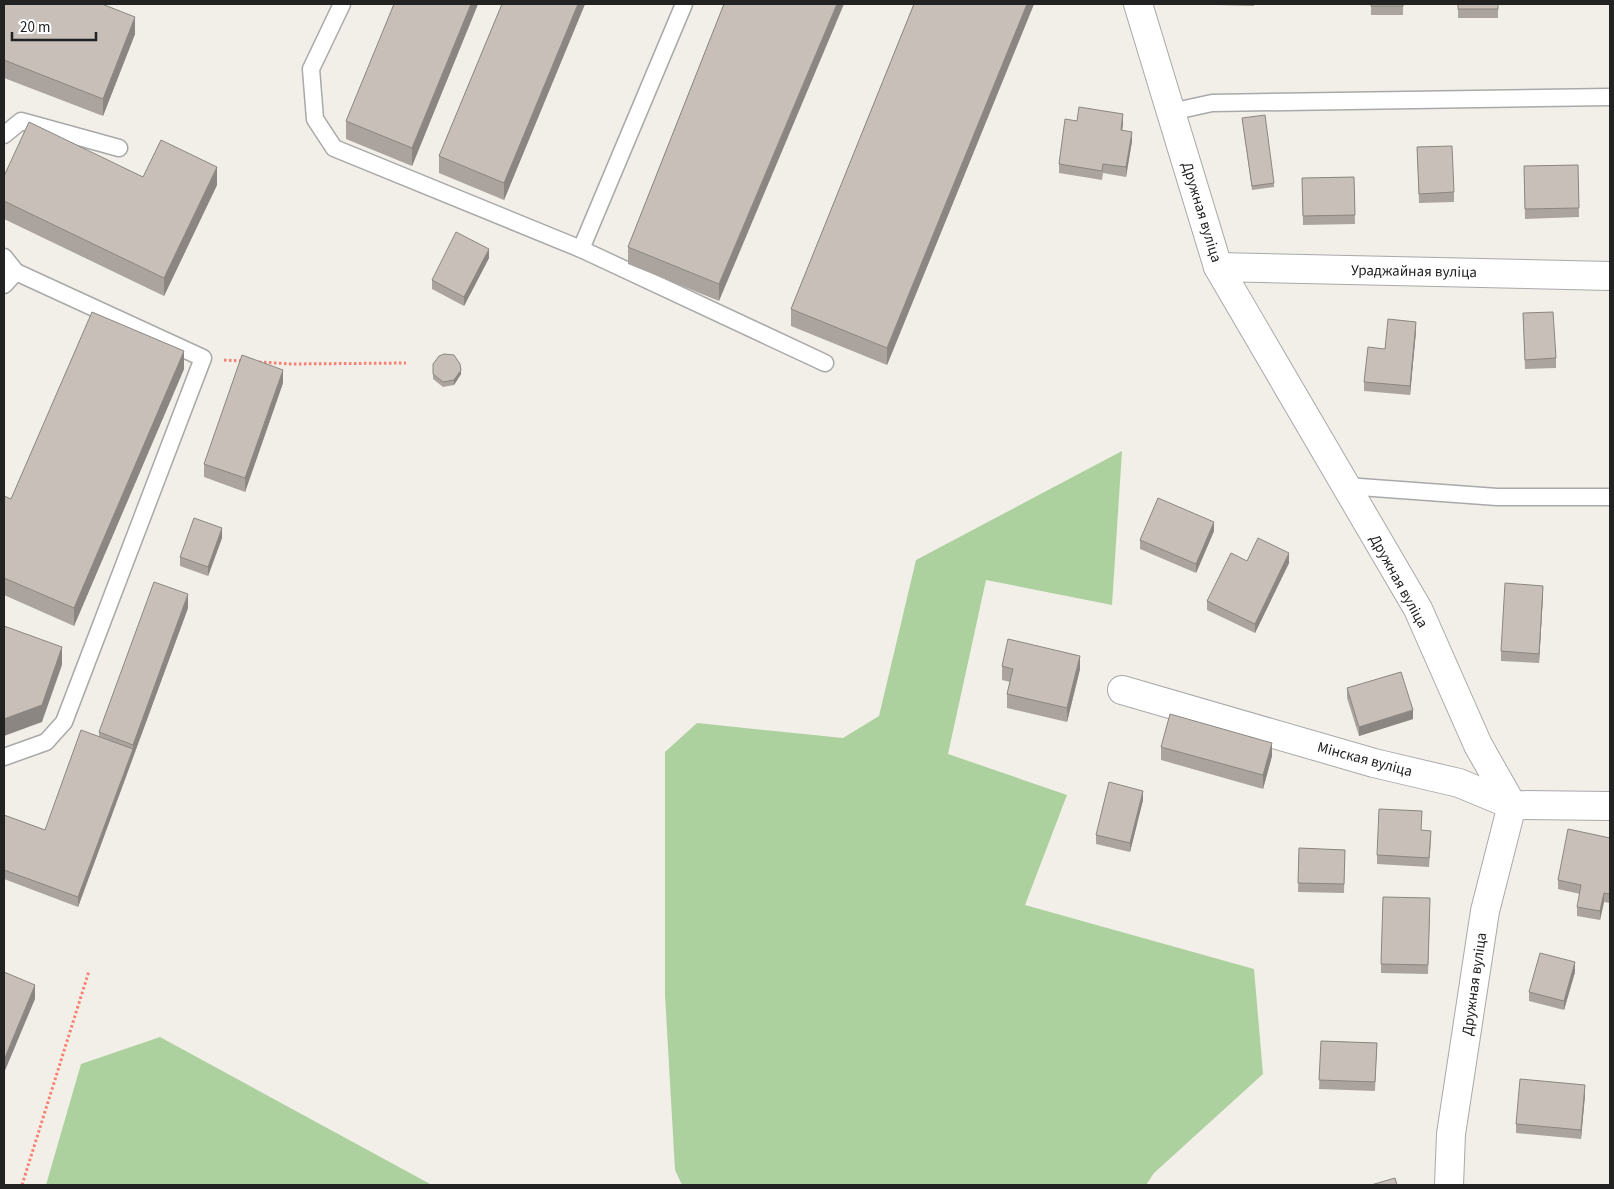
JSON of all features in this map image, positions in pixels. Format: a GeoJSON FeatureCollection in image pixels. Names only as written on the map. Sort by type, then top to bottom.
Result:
{"type":"FeatureCollection","features":[{"type":"Feature","properties":{"kind":"street","name":"Дружная вуліца"},"geometry":{"type":"LineString","coordinates":[[1138,4],[1218,267],[1418,609],[1478,745],[1512,805],[1484,911],[1452,1134],[1448,1185]]}},
{"type":"Feature","properties":{"kind":"street","name":"Ураджайная вуліца"},"geometry":{"type":"LineString","coordinates":[[1218,267],[1610,276]]}},
{"type":"Feature","properties":{"kind":"street","name":"Мінская вуліца"},"geometry":{"type":"LineString","coordinates":[[1122,690],[1374,763],[1459,783],[1512,805],[1610,806]]}},
{"type":"Feature","properties":{"kind":"lane"},"geometry":{"type":"LineString","coordinates":[[342,4],[311,69],[315,119],[334,148],[581,249],[825,363]]}},
{"type":"Feature","properties":{"kind":"lane"},"geometry":{"type":"LineString","coordinates":[[581,249],[684,4]]}},
{"type":"Feature","properties":{"kind":"lane"},"geometry":{"type":"LineString","coordinates":[[1171,112],[1212,103],[1610,97]]}},
{"type":"Feature","properties":{"kind":"lane"},"geometry":{"type":"LineString","coordinates":[[4,135],[21,121],[119,148]]}},
{"type":"Feature","properties":{"kind":"lane"},"geometry":{"type":"LineString","coordinates":[[4,257],[16,272],[203,358],[64,722],[46,742],[4,757]]}},
{"type":"Feature","properties":{"kind":"lane"},"geometry":{"type":"LineString","coordinates":[[4,285],[16,272]]}},
{"type":"Feature","properties":{"kind":"lane"},"geometry":{"type":"LineString","coordinates":[[1346,486],[1497,497],[1610,497]]}},
{"type":"Feature","properties":{"kind":"path"},"geometry":{"type":"LineString","coordinates":[[203,358],[292,364],[406,363]]}},
{"type":"Feature","properties":{"kind":"path"},"geometry":{"type":"LineString","coordinates":[[22,1185],[89,971]]}},
{"type":"Feature","properties":{"kind":"green space"},"geometry":{"type":"Polygon","coordinates":[[[1122,451],[1112,605],[986,580],[948,754],[1067,795],[1025,905],[1254,969],[1263,1074],[1154,1173],[1146,1185],[682,1185],[675,1170],[665,995],[665,752],[697,723],[843,738],[879,716],[916,560],[1122,451]]]}},
{"type":"Feature","properties":{"kind":"green space"},"geometry":{"type":"Polygon","coordinates":[[[160,1037],[432,1185],[46,1185],[81,1064],[160,1037]]]}},
{"type":"Feature","properties":{"kind":"building"},"geometry":{"type":"Polygon","coordinates":[[[4,4],[102,4],[135,17],[103,99],[4,60],[4,4]]]}},
{"type":"Feature","properties":{"kind":"building"},"geometry":{"type":"Polygon","coordinates":[[[394,4],[471,4],[412,148],[346,121],[394,4]]]}},
{"type":"Feature","properties":{"kind":"building"},"geometry":{"type":"Polygon","coordinates":[[[502,4],[578,4],[504,183],[439,156],[502,4]]]}},
{"type":"Feature","properties":{"kind":"building"},"geometry":{"type":"Polygon","coordinates":[[[724,4],[837,4],[719,284],[628,247],[724,4]]]}},
{"type":"Feature","properties":{"kind":"building"},"geometry":{"type":"Polygon","coordinates":[[[914,4],[1027,4],[887,348],[791,309],[914,4]]]}},
{"type":"Feature","properties":{"kind":"building"},"geometry":{"type":"Polygon","coordinates":[[[1371,4],[1403,4],[1403,6],[1371,6],[1371,4]]]}},
{"type":"Feature","properties":{"kind":"building"},"geometry":{"type":"Polygon","coordinates":[[[1458,4],[1498,4],[1498,9],[1458,9],[1458,4]]]}},
{"type":"Feature","properties":{"kind":"building"},"geometry":{"type":"Polygon","coordinates":[[[1079,107],[1123,114],[1121,130],[1132,132],[1126,167],[1103,164],[1102,171],[1059,164],[1065,119],[1077,121],[1079,107]]]}},
{"type":"Feature","properties":{"kind":"building"},"geometry":{"type":"Polygon","coordinates":[[[1265,115],[1274,183],[1252,186],[1242,118],[1265,115]]]}},
{"type":"Feature","properties":{"kind":"building"},"geometry":{"type":"Polygon","coordinates":[[[29,122],[143,177],[161,140],[217,167],[164,278],[4,201],[4,176],[29,122]]]}},
{"type":"Feature","properties":{"kind":"building"},"geometry":{"type":"Polygon","coordinates":[[[1452,146],[1454,192],[1419,194],[1417,147],[1452,146]]]}},
{"type":"Feature","properties":{"kind":"building"},"geometry":{"type":"Polygon","coordinates":[[[1578,165],[1579,208],[1525,209],[1524,166],[1578,165]]]}},
{"type":"Feature","properties":{"kind":"building"},"geometry":{"type":"Polygon","coordinates":[[[1354,177],[1355,215],[1303,216],[1302,178],[1354,177]]]}},
{"type":"Feature","properties":{"kind":"building"},"geometry":{"type":"Polygon","coordinates":[[[456,232],[489,249],[464,297],[432,280],[456,232]]]}},
{"type":"Feature","properties":{"kind":"building"},"geometry":{"type":"Polygon","coordinates":[[[92,312],[184,351],[74,608],[4,578],[4,496],[11,499],[92,312]]]}},
{"type":"Feature","properties":{"kind":"building"},"geometry":{"type":"Polygon","coordinates":[[[1553,312],[1556,358],[1525,360],[1523,313],[1553,312]]]}},
{"type":"Feature","properties":{"kind":"building"},"geometry":{"type":"Polygon","coordinates":[[[1388,319],[1416,322],[1410,386],[1364,382],[1368,347],[1385,349],[1388,319]]]}},
{"type":"Feature","properties":{"kind":"building"},"geometry":{"type":"Polygon","coordinates":[[[444,354],[454,355],[460,364],[461,370],[454,380],[443,382],[433,374],[433,364],[439,356],[444,354]]]}},
{"type":"Feature","properties":{"kind":"building"},"geometry":{"type":"Polygon","coordinates":[[[242,355],[283,370],[245,478],[204,464],[242,355]]]}},
{"type":"Feature","properties":{"kind":"building"},"geometry":{"type":"Polygon","coordinates":[[[1158,498],[1214,522],[1196,564],[1140,540],[1158,498]]]}},
{"type":"Feature","properties":{"kind":"building"},"geometry":{"type":"Polygon","coordinates":[[[194,518],[222,528],[208,567],[180,557],[194,518]]]}},
{"type":"Feature","properties":{"kind":"building"},"geometry":{"type":"Polygon","coordinates":[[[1258,538],[1289,553],[1255,624],[1207,601],[1231,553],[1247,561],[1258,538]]]}},
{"type":"Feature","properties":{"kind":"building"},"geometry":{"type":"Polygon","coordinates":[[[154,582],[188,594],[133,745],[99,732],[154,582]]]}},
{"type":"Feature","properties":{"kind":"building"},"geometry":{"type":"Polygon","coordinates":[[[1505,583],[1543,586],[1539,654],[1501,651],[1505,583]]]}},
{"type":"Feature","properties":{"kind":"building"},"geometry":{"type":"Polygon","coordinates":[[[4,626],[62,647],[42,705],[4,719],[4,626]]]}},
{"type":"Feature","properties":{"kind":"building"},"geometry":{"type":"Polygon","coordinates":[[[1008,639],[1080,656],[1067,708],[1007,694],[1013,669],[1002,666],[1008,639]]]}},
{"type":"Feature","properties":{"kind":"building"},"geometry":{"type":"Polygon","coordinates":[[[1401,672],[1413,710],[1359,727],[1347,688],[1401,672]]]}},
{"type":"Feature","properties":{"kind":"building"},"geometry":{"type":"Polygon","coordinates":[[[1170,714],[1272,743],[1263,775],[1161,747],[1170,714]]]}},
{"type":"Feature","properties":{"kind":"building"},"geometry":{"type":"Polygon","coordinates":[[[81,730],[133,749],[78,897],[4,870],[4,815],[45,830],[81,730]]]}},
{"type":"Feature","properties":{"kind":"building"},"geometry":{"type":"Polygon","coordinates":[[[1109,782],[1143,791],[1130,843],[1096,835],[1109,782]]]}},
{"type":"Feature","properties":{"kind":"building"},"geometry":{"type":"Polygon","coordinates":[[[1379,809],[1422,811],[1421,830],[1431,831],[1429,858],[1377,855],[1379,809]]]}},
{"type":"Feature","properties":{"kind":"building"},"geometry":{"type":"Polygon","coordinates":[[[1568,829],[1610,838],[1610,894],[1604,893],[1600,911],[1577,907],[1581,885],[1558,880],[1568,829]]]}},
{"type":"Feature","properties":{"kind":"building"},"geometry":{"type":"Polygon","coordinates":[[[1299,848],[1345,850],[1344,884],[1298,883],[1299,848]]]}},
{"type":"Feature","properties":{"kind":"building"},"geometry":{"type":"Polygon","coordinates":[[[1383,897],[1430,898],[1428,965],[1381,964],[1383,897]]]}},
{"type":"Feature","properties":{"kind":"building"},"geometry":{"type":"Polygon","coordinates":[[[1540,953],[1575,962],[1564,1001],[1529,992],[1540,953]]]}},
{"type":"Feature","properties":{"kind":"building"},"geometry":{"type":"Polygon","coordinates":[[[4,972],[35,985],[4,1060],[4,972]]]}},
{"type":"Feature","properties":{"kind":"building"},"geometry":{"type":"Polygon","coordinates":[[[1321,1041],[1377,1043],[1375,1082],[1319,1080],[1321,1041]]]}},
{"type":"Feature","properties":{"kind":"building"},"geometry":{"type":"Polygon","coordinates":[[[1520,1079],[1585,1085],[1581,1130],[1516,1124],[1520,1079]]]}},
{"type":"Feature","properties":{"kind":"building"},"geometry":{"type":"Polygon","coordinates":[[[1395,1178],[1397,1185],[1371,1185],[1395,1178]]]}}]}
